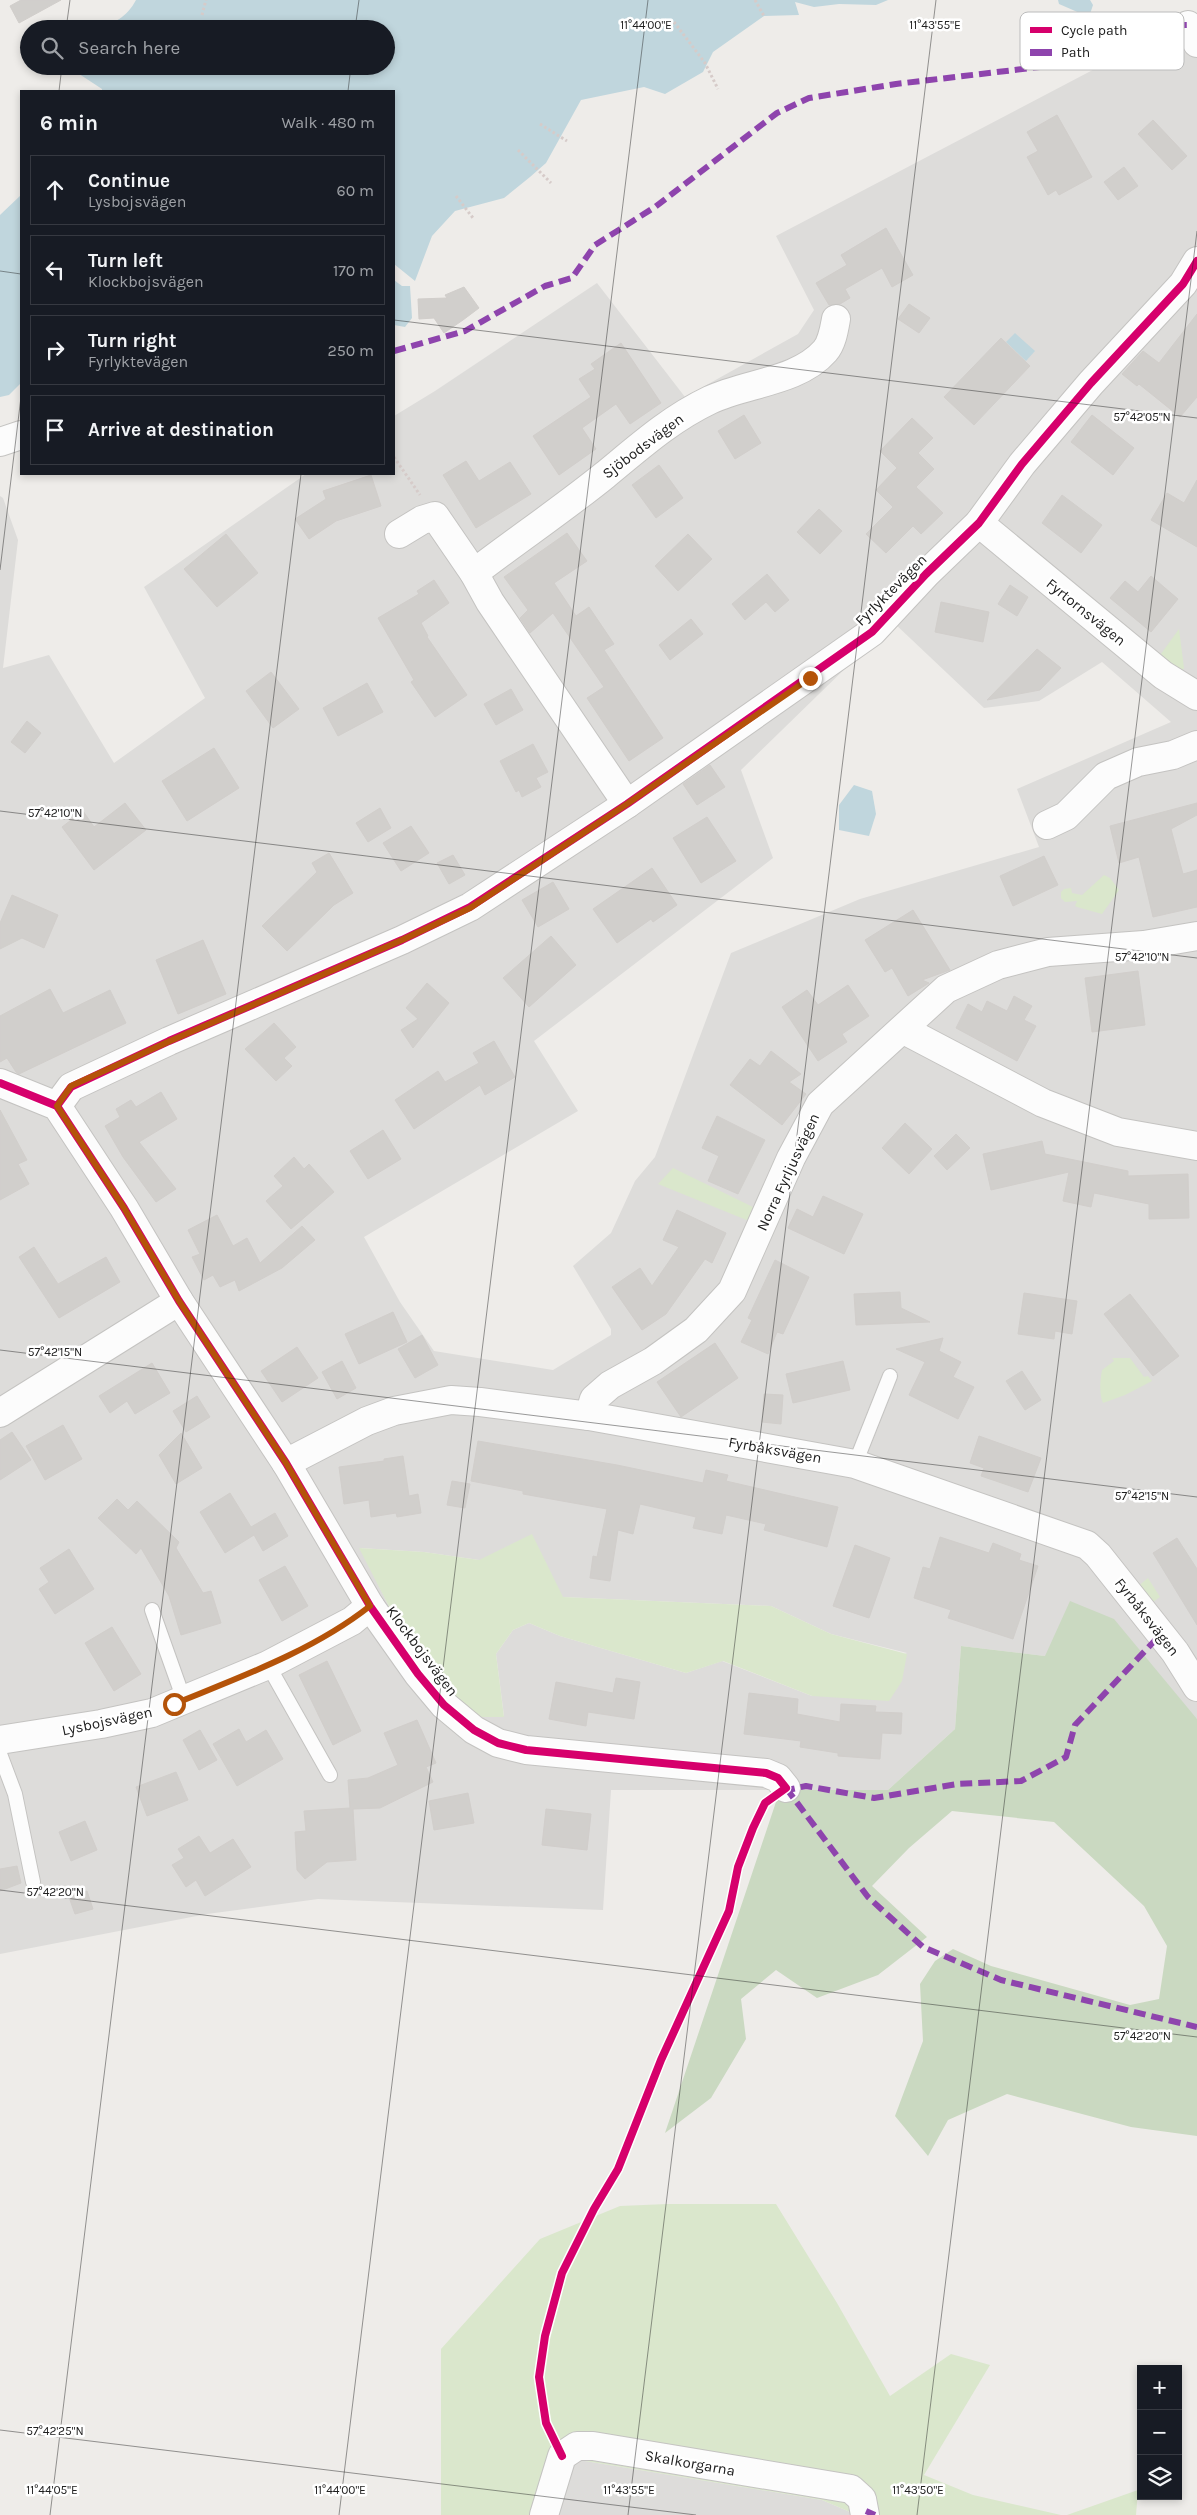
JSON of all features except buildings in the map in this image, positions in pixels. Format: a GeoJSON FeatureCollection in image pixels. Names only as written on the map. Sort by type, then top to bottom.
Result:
{"type":"FeatureCollection","features":[{"type":"Feature","properties":{"kind":"street","name":"Fyrlyktevägen"},"geometry":{"type":"LineString","coordinates":[[57,1106],[71,1086],[402,940],[470,908],[627,804],[872,632],[926,574],[979,523],[1022,464],[1091,383],[1183,284],[1197,260]]}},
{"type":"Feature","properties":{"kind":"street","name":"Sjöbodsvägen"},"geometry":{"type":"LineString","coordinates":[[474,573],[604,475],[669,422],[711,399],[779,379],[813,362],[826,351],[836,319]]}},
{"type":"Feature","properties":{"kind":"street"},"geometry":{"type":"LineString","coordinates":[[0,442],[20,435]]}},
{"type":"Feature","properties":{"kind":"street"},"geometry":{"type":"LineString","coordinates":[[399,534],[422,520],[435,516],[474,573],[490,602],[627,804]]}},
{"type":"Feature","properties":{"kind":"street","name":"Fyrtornsvägen"},"geometry":{"type":"LineString","coordinates":[[979,523],[1163,675],[1197,696]]}},
{"type":"Feature","properties":{"kind":"street"},"geometry":{"type":"LineString","coordinates":[[1047,825],[1066,816],[1106,776],[1138,762],[1173,755],[1197,746]]}},
{"type":"Feature","properties":{"kind":"street","name":"Norra Fyrljusvägen"},"geometry":{"type":"LineString","coordinates":[[589,1416],[594,1399],[610,1386],[653,1361],[696,1330],[732,1291],[791,1158],[820,1104],[904,1030],[946,988],[998,965],[1048,952],[1144,945],[1197,936]]}},
{"type":"Feature","properties":{"kind":"street"},"geometry":{"type":"LineString","coordinates":[[904,1030],[1043,1103],[1118,1132],[1197,1146]]}},
{"type":"Feature","properties":{"kind":"street"},"geometry":{"type":"LineString","coordinates":[[0,1083],[57,1106]]}},
{"type":"Feature","properties":{"kind":"street","name":"Klockbojsvägen"},"geometry":{"type":"LineString","coordinates":[[57,1106],[124,1208],[179,1301],[286,1463],[370,1606],[418,1674],[444,1704],[474,1730],[498,1743],[526,1750],[766,1773],[778,1778],[786,1788]]}},
{"type":"Feature","properties":{"kind":"street"},"geometry":{"type":"LineString","coordinates":[[0,1413],[179,1301]]}},
{"type":"Feature","properties":{"kind":"street","name":"Fyrbåksvägen"},"geometry":{"type":"LineString","coordinates":[[286,1463],[367,1421],[421,1404],[451,1400],[589,1416],[855,1464],[1087,1545],[1098,1554],[1162,1634],[1197,1687]]}},
{"type":"Feature","properties":{"kind":"street","name":"Lysbojsvägen"},"geometry":{"type":"LineString","coordinates":[[0,1740],[101,1724],[152,1713],[268,1665],[352,1621],[370,1606]]}},
{"type":"Feature","properties":{"kind":"street","name":"Skalkorgarna"},"geometry":{"type":"LineString","coordinates":[[544,2515],[562,2456],[577,2446],[593,2446],[850,2489],[862,2499],[865,2515]]}},
{"type":"Feature","properties":{"kind":"lane"},"geometry":{"type":"LineString","coordinates":[[855,1464],[890,1376]]}},
{"type":"Feature","properties":{"kind":"lane"},"geometry":{"type":"LineString","coordinates":[[152,1610],[184,1700]]}},
{"type":"Feature","properties":{"kind":"lane"},"geometry":{"type":"LineString","coordinates":[[268,1665],[330,1775]]}},
{"type":"Feature","properties":{"kind":"lane"},"geometry":{"type":"LineString","coordinates":[[0,1754],[15,1794],[33,1882]]}},
{"type":"Feature","properties":{"kind":"path"},"geometry":{"type":"LineString","coordinates":[[202,15],[206,0]]}},
{"type":"Feature","properties":{"kind":"path"},"geometry":{"type":"LineString","coordinates":[[755,0],[764,16]]}},
{"type":"Feature","properties":{"kind":"path"},"geometry":{"type":"LineString","coordinates":[[674,22],[705,64],[718,89]]}},
{"type":"Feature","properties":{"kind":"path"},"geometry":{"type":"LineString","coordinates":[[540,124],[567,141]]}},
{"type":"Feature","properties":{"kind":"path"},"geometry":{"type":"LineString","coordinates":[[518,150],[551,183]]}},
{"type":"Feature","properties":{"kind":"path"},"geometry":{"type":"LineString","coordinates":[[456,196],[473,218]]}},
{"type":"Feature","properties":{"kind":"path"},"geometry":{"type":"LineString","coordinates":[[395,458],[435,516]]}},
{"type":"Feature","properties":{"kind":"shaded area"},"geometry":{"type":"Polygon","coordinates":[[[1184,52],[1194,55],[1197,53],[1197,1719],[1045,1656],[961,1646],[955,1729],[888,1790],[611,1790],[603,1910],[318,1899],[207,1914],[0,1954],[0,496],[3,498],[18,540],[3,668],[49,655],[114,763],[205,698],[144,587],[305,475],[395,475],[395,415],[435,391],[597,283],[685,397],[798,334],[814,310],[776,236],[1093,70],[1184,70],[1184,52]],[[893,622],[741,770],[773,858],[534,1041],[578,1111],[364,1237],[400,1302],[434,1351],[553,1370],[611,1335],[611,1329],[573,1266],[611,1233],[635,1181],[655,1157],[731,953],[860,899],[1039,847],[1017,789],[1171,722],[1102,662],[1039,701],[984,708],[893,622]],[[360,1548],[399,1626],[466,1709],[504,1716],[496,1654],[513,1630],[529,1623],[560,1636],[686,1673],[722,1661],[812,1696],[907,1653],[831,1634],[771,1606],[562,1597],[479,1560],[424,1552],[360,1548]]]}},
{"type":"Feature","properties":{"kind":"shaded area"},"geometry":{"type":"Polygon","coordinates":[[[548,2453],[579,2460],[822,2500],[857,2515],[529,2515],[548,2453]]]}},
{"type":"Feature","properties":{"kind":"green space"},"geometry":{"type":"Polygon","coordinates":[[[1179,629],[1184,668],[1180,673],[1158,658],[1179,629]]]}},
{"type":"Feature","properties":{"kind":"green space"},"geometry":{"type":"Polygon","coordinates":[[[1104,875],[1110,878],[1119,890],[1102,914],[1075,906],[1077,901],[1065,902],[1061,898],[1061,892],[1064,889],[1071,888],[1072,893],[1082,895],[1104,875]]]}},
{"type":"Feature","properties":{"kind":"green space"},"geometry":{"type":"Polygon","coordinates":[[[673,1168],[755,1208],[749,1221],[658,1184],[673,1168]]]}},
{"type":"Feature","properties":{"kind":"green space"},"geometry":{"type":"Polygon","coordinates":[[[1112,1358],[1130,1358],[1144,1377],[1148,1376],[1152,1381],[1125,1395],[1103,1403],[1100,1387],[1102,1370],[1114,1361],[1112,1358]]]}},
{"type":"Feature","properties":{"kind":"green space"},"geometry":{"type":"Polygon","coordinates":[[[532,1534],[563,1597],[771,1606],[831,1634],[907,1654],[902,1681],[889,1701],[812,1696],[723,1661],[686,1673],[560,1636],[529,1623],[513,1630],[496,1654],[504,1717],[482,1717],[466,1709],[399,1626],[359,1548],[424,1552],[479,1560],[532,1534]]]}},
{"type":"Feature","properties":{"kind":"green space"},"geometry":{"type":"Polygon","coordinates":[[[1148,1578],[1160,1597],[1149,1605],[1137,1587],[1148,1578]]]}},
{"type":"Feature","properties":{"kind":"green space"},"geometry":{"type":"Polygon","coordinates":[[[1070,1601],[1114,1619],[1197,1719],[1197,2136],[1131,2127],[1007,2094],[948,2120],[928,2156],[895,2116],[923,2041],[920,1984],[935,1961],[953,1949],[991,1966],[1130,2005],[1159,1999],[1167,1946],[1144,1906],[1054,1822],[952,1811],[909,1848],[872,1886],[927,1937],[878,1975],[817,1998],[776,1970],[741,1999],[746,2039],[711,2098],[665,2133],[780,1790],[888,1790],[955,1729],[961,1646],[1045,1656],[1070,1601]]]}},
{"type":"Feature","properties":{"kind":"green space"},"geometry":{"type":"Polygon","coordinates":[[[776,2204],[837,2303],[890,2396],[951,2354],[990,2365],[924,2475],[973,2495],[1061,2515],[857,2515],[822,2500],[579,2460],[549,2453],[529,2515],[441,2515],[441,2349],[540,2239],[620,2206],[776,2204]]]}},
{"type":"Feature","properties":{"kind":"green space"},"geometry":{"type":"Polygon","coordinates":[[[1137,2490],[1136,2515],[1067,2515],[1137,2490]]]}},
{"type":"Feature","properties":{"kind":"water"},"geometry":{"type":"Polygon","coordinates":[[[136,0],[888,0],[876,5],[839,4],[814,7],[795,2],[799,15],[764,16],[713,52],[703,72],[665,94],[644,87],[581,100],[546,163],[504,198],[455,211],[432,236],[415,281],[395,265],[395,90],[102,90],[81,75],[395,75],[395,20],[117,20],[136,0]]]}},
{"type":"Feature","properties":{"kind":"water"},"geometry":{"type":"Polygon","coordinates":[[[1058,0],[1090,0],[1093,5],[1091,12],[1077,12],[1059,4],[1058,0]]]}},
{"type":"Feature","properties":{"kind":"water"},"geometry":{"type":"Polygon","coordinates":[[[20,196],[20,384],[9,395],[0,397],[0,215],[20,196]]]}},
{"type":"Feature","properties":{"kind":"water"},"geometry":{"type":"Polygon","coordinates":[[[395,281],[402,286],[410,286],[412,318],[405,327],[395,325],[395,281]]]}},
{"type":"Feature","properties":{"kind":"water"},"geometry":{"type":"Polygon","coordinates":[[[1015,333],[1035,351],[1026,361],[1006,342],[1015,333]]]}},
{"type":"Feature","properties":{"kind":"water"},"geometry":{"type":"Polygon","coordinates":[[[854,785],[872,791],[876,814],[869,836],[839,830],[839,805],[854,785]]]}},
{"type":"Feature","properties":{"kind":"marked path"},"geometry":{"type":"LineString","coordinates":[[1184,25],[1188,25]]}},
{"type":"Feature","properties":{"kind":"marked path"},"geometry":{"type":"LineString","coordinates":[[395,351],[465,331],[545,286],[572,278],[595,245],[655,207],[777,113],[809,98],[896,84],[1020,69]]}},
{"type":"Feature","properties":{"kind":"marked path"},"geometry":{"type":"LineString","coordinates":[[783,1791],[806,1786],[874,1798],[957,1784],[1021,1781],[1066,1757],[1075,1725],[1161,1634]]}},
{"type":"Feature","properties":{"kind":"marked path"},"geometry":{"type":"LineString","coordinates":[[786,1788],[868,1897],[923,1947],[1001,1980],[1197,2027]]}},
{"type":"Feature","properties":{"kind":"marked path"},"geometry":{"type":"LineString","coordinates":[[866,2511],[875,2515]]}},
{"type":"Feature","properties":{"kind":"cycle path"},"geometry":{"type":"LineString","coordinates":[[57,1106],[71,1087],[169,1041],[402,940],[470,907],[627,804],[872,632],[926,574],[979,523],[1022,464],[1091,383],[1183,284],[1197,261]]}},
{"type":"Feature","properties":{"kind":"cycle path"},"geometry":{"type":"LineString","coordinates":[[0,1083],[57,1106],[124,1208],[179,1301],[286,1463],[370,1606],[418,1674],[444,1705],[474,1730],[498,1743],[526,1750],[766,1773],[778,1778],[786,1788],[765,1803],[753,1828],[738,1867],[729,1911],[661,2060],[618,2169],[594,2209],[562,2273],[545,2336],[539,2377],[546,2423],[562,2456]]}},
{"type":"Feature","properties":{"kind":"route"},"geometry":{"type":"LineString","coordinates":[[174,1704],[293,1653],[352,1621],[370,1606],[286,1463],[179,1301],[124,1208],[57,1106],[71,1086],[402,940],[470,908],[627,804],[810,678]]}}]}
